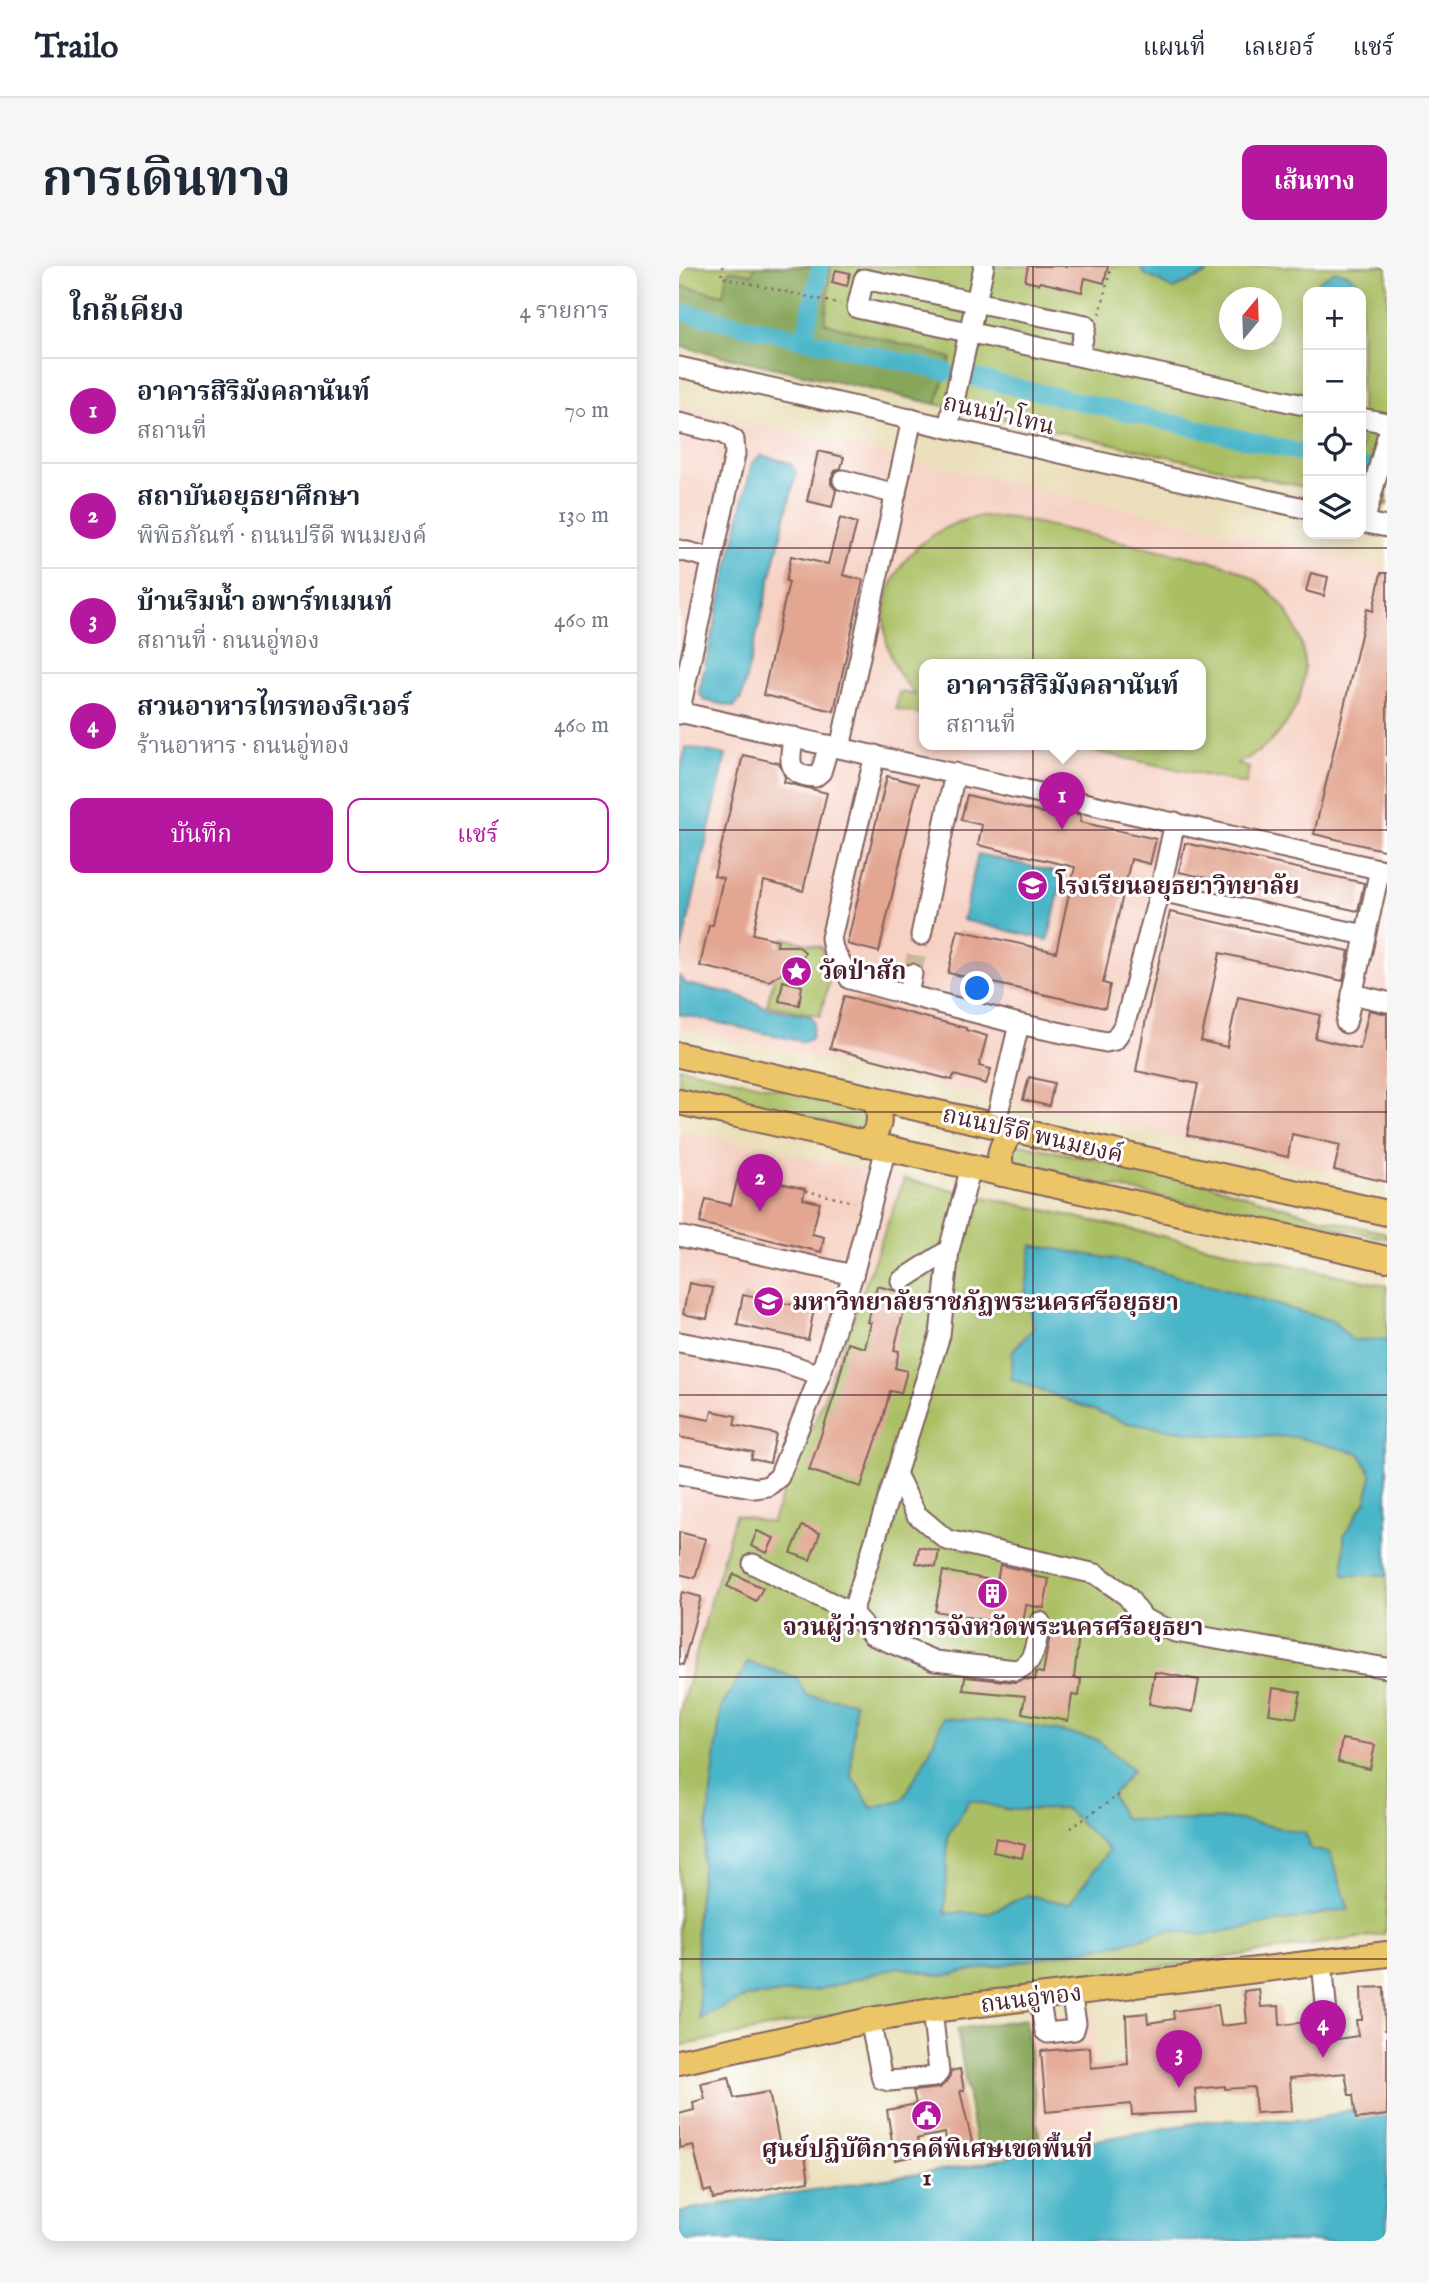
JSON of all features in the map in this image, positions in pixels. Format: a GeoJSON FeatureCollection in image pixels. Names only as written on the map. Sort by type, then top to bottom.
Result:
{"type":"FeatureCollection","features":[{"type":"Feature","properties":{"kind":"main road","name":"ถนนปรีดี พนมยงค์"},"geometry":{"type":"LineString","coordinates":[[679,1055],[1387,1213]]}},
{"type":"Feature","properties":{"kind":"main road"},"geometry":{"type":"LineString","coordinates":[[876,1099],[880,1117],[876,1146]]}},
{"type":"Feature","properties":{"kind":"main road","name":"ถนนปรีดี พนมยงค์"},"geometry":{"type":"LineString","coordinates":[[679,1102],[1387,1259]]}},
{"type":"Feature","properties":{"kind":"main road"},"geometry":{"type":"LineString","coordinates":[[1002,1174],[998,1159],[1004,1128]]}},
{"type":"Feature","properties":{"kind":"main road","name":"ถนนอู่ทอง"},"geometry":{"type":"LineString","coordinates":[[679,2062],[870,2020],[932,2010],[1387,1954]]}},
{"type":"Feature","properties":{"kind":"street"},"geometry":{"type":"LineString","coordinates":[[949,428],[983,266]]}},
{"type":"Feature","properties":{"kind":"street"},"geometry":{"type":"LineString","coordinates":[[1079,356],[1086,325],[864,279],[857,308],[1303,405]]}},
{"type":"Feature","properties":{"kind":"street","name":"ถนนป่าโทน"},"geometry":{"type":"LineString","coordinates":[[679,367],[1303,508]]}},
{"type":"Feature","properties":{"kind":"street"},"geometry":{"type":"LineString","coordinates":[[794,737],[790,754],[792,768],[798,774],[815,777],[821,772],[835,746],[912,419]]}},
{"type":"Feature","properties":{"kind":"street"},"geometry":{"type":"LineString","coordinates":[[1366,419],[1387,423]]}},
{"type":"Feature","properties":{"kind":"street"},"geometry":{"type":"LineString","coordinates":[[679,423],[722,433],[734,440],[735,454],[679,712],[1383,870],[1346,1023]]}},
{"type":"Feature","properties":{"kind":"street"},"geometry":{"type":"LineString","coordinates":[[1366,511],[1387,437]]}},
{"type":"Feature","properties":{"kind":"street"},"geometry":{"type":"LineString","coordinates":[[843,480],[896,494]]}},
{"type":"Feature","properties":{"kind":"street"},"geometry":{"type":"LineString","coordinates":[[1366,523],[1387,527]]}},
{"type":"Feature","properties":{"kind":"street"},"geometry":{"type":"LineString","coordinates":[[679,550],[711,558]]}},
{"type":"Feature","properties":{"kind":"street"},"geometry":{"type":"LineString","coordinates":[[875,755],[831,938],[832,949],[850,979],[1019,1024],[1106,1042],[1115,1040],[1125,1023],[1160,891],[1175,822]]}},
{"type":"Feature","properties":{"kind":"street"},"geometry":{"type":"LineString","coordinates":[[921,935],[955,773]]}},
{"type":"Feature","properties":{"kind":"street"},"geometry":{"type":"LineString","coordinates":[[1160,891],[1365,936]]}},
{"type":"Feature","properties":{"kind":"street"},"geometry":{"type":"LineString","coordinates":[[908,995],[912,974]]}},
{"type":"Feature","properties":{"kind":"street"},"geometry":{"type":"LineString","coordinates":[[1352,994],[1387,1002]]}},
{"type":"Feature","properties":{"kind":"street"},"geometry":{"type":"LineString","coordinates":[[1004,1128],[1019,1024]]}},
{"type":"Feature","properties":{"kind":"street"},"geometry":{"type":"LineString","coordinates":[[679,1474],[756,1488],[768,1486],[779,1478],[820,1375],[853,1275],[871,1206],[876,1146]]}},
{"type":"Feature","properties":{"kind":"street"},"geometry":{"type":"LineString","coordinates":[[852,1613],[940,1335],[949,1250],[971,1167]]}},
{"type":"Feature","properties":{"kind":"street"},"geometry":{"type":"LineString","coordinates":[[679,1236],[853,1275]]}},
{"type":"Feature","properties":{"kind":"street"},"geometry":{"type":"LineString","coordinates":[[901,1281],[949,1250]]}},
{"type":"Feature","properties":{"kind":"street"},"geometry":{"type":"LineString","coordinates":[[679,1342],[780,1361],[820,1375]]}},
{"type":"Feature","properties":{"kind":"street"},"geometry":{"type":"LineString","coordinates":[[896,1474],[916,1514],[947,1540],[1096,1574],[1127,1596],[1144,1619],[1175,1632],[1387,1668]]}},
{"type":"Feature","properties":{"kind":"street"},"geometry":{"type":"LineString","coordinates":[[753,1564],[852,1613],[872,1635],[935,1661],[1016,1670],[1025,1668],[1031,1661],[1040,1622]]}},
{"type":"Feature","properties":{"kind":"street"},"geometry":{"type":"LineString","coordinates":[[1322,1961],[1327,2015]]}},
{"type":"Feature","properties":{"kind":"street"},"geometry":{"type":"LineString","coordinates":[[1039,1997],[1045,2031],[1048,2033],[1074,2030],[1076,2023],[1071,1993]]}},
{"type":"Feature","properties":{"kind":"street"},"geometry":{"type":"LineString","coordinates":[[870,2020],[882,2079],[889,2081],[936,2077],[939,2072],[932,2010]]}},
{"type":"Feature","properties":{"kind":"path"},"geometry":{"type":"LineString","coordinates":[[723,266],[721,277],[830,302]]}},
{"type":"Feature","properties":{"kind":"path"},"geometry":{"type":"LineString","coordinates":[[1100,319],[1111,266]]}},
{"type":"Feature","properties":{"kind":"path"},"geometry":{"type":"LineString","coordinates":[[806,1191],[871,1206]]}},
{"type":"Feature","properties":{"kind":"path"},"geometry":{"type":"LineString","coordinates":[[1071,1828],[1120,1794]]}},
{"type":"Feature","properties":{"kind":"shaded area","name":"โรงเรียนอยุธยาวิทยาลัย"},"geometry":{"type":"Polygon","coordinates":[[[679,407],[1387,568],[1387,1184],[679,1028],[679,407]]]}},
{"type":"Feature","properties":{"kind":"shaded area","name":"มหาวิทยาลัยราชภัฏพระนครศรีอยุธยา"},"geometry":{"type":"Polygon","coordinates":[[[679,1129],[904,1179],[813,1427],[808,1427],[771,1523],[735,1515],[679,1718],[679,1129]]]}},
{"type":"Feature","properties":{"kind":"shaded area"},"geometry":{"type":"Polygon","coordinates":[[[1091,2010],[1103,2124],[1039,2136],[1026,2019],[1091,2010]]]}},
{"type":"Feature","properties":{"kind":"green space"},"geometry":{"type":"Polygon","coordinates":[[[679,266],[1387,266],[1387,505],[1366,501],[1366,287],[1303,287],[1303,487],[679,346],[679,266]]]}},
{"type":"Feature","properties":{"kind":"green space"},"geometry":{"type":"Polygon","coordinates":[[[755,266],[831,266],[825,323],[951,358],[936,404],[679,346],[679,285],[723,295],[729,270],[752,274],[755,266]]]}},
{"type":"Feature","properties":{"kind":"green space"},"geometry":{"type":"Polygon","coordinates":[[[982,516],[1014,518],[1219,563],[1246,574],[1269,590],[1286,611],[1298,634],[1304,659],[1302,685],[1293,711],[1276,736],[1263,748],[1237,764],[1249,768],[1246,784],[1088,750],[1206,750],[1206,659],[919,659],[919,714],[896,709],[899,692],[915,695],[896,668],[887,642],[884,616],[889,592],[898,570],[913,551],[933,535],[956,523],[982,516]]]}},
{"type":"Feature","properties":{"kind":"green space"},"geometry":{"type":"Polygon","coordinates":[[[784,938],[821,947],[831,975],[820,1016],[767,1005],[784,938]]]}},
{"type":"Feature","properties":{"kind":"green space"},"geometry":{"type":"Polygon","coordinates":[[[679,1067],[864,1108],[869,1110],[865,1131],[679,1091],[679,1067]]]}},
{"type":"Feature","properties":{"kind":"green space"},"geometry":{"type":"Polygon","coordinates":[[[1020,1144],[1212,1185],[1324,1219],[1387,1233],[1387,1239],[1323,1225],[1206,1207],[1021,1166],[1012,1160],[1011,1155],[1020,1144]]]}},
{"type":"Feature","properties":{"kind":"green space"},"geometry":{"type":"Polygon","coordinates":[[[904,1179],[1387,1286],[1387,1919],[1384,1934],[817,2018],[679,2046],[679,1715],[735,1515],[771,1523],[809,1426],[813,1427],[904,1179]]]}},
{"type":"Feature","properties":{"kind":"green space"},"geometry":{"type":"Polygon","coordinates":[[[1026,2019],[1039,2136],[977,2152],[957,2029],[1026,2019]]]}},
{"type":"Feature","properties":{"kind":"water"},"geometry":{"type":"Polygon","coordinates":[[[1141,266],[1211,266],[1206,274],[1173,289],[1143,273],[1141,266]]]}},
{"type":"Feature","properties":{"kind":"water"},"geometry":{"type":"Polygon","coordinates":[[[1335,271],[1348,274],[1360,287],[1316,287],[1319,281],[1335,271]]]}},
{"type":"Feature","properties":{"kind":"water"},"geometry":{"type":"Polygon","coordinates":[[[761,455],[790,463],[796,473],[741,699],[734,707],[704,700],[699,692],[752,463],[761,455]]]}},
{"type":"Feature","properties":{"kind":"water"},"geometry":{"type":"Polygon","coordinates":[[[686,747],[726,755],[679,960],[679,776],[686,747]]]}},
{"type":"Feature","properties":{"kind":"water"},"geometry":{"type":"Polygon","coordinates":[[[978,854],[1063,874],[1048,940],[963,920],[978,854]]]}},
{"type":"Feature","properties":{"kind":"water"},"geometry":{"type":"Polygon","coordinates":[[[679,976],[686,984],[735,994],[767,1008],[810,1016],[814,1022],[811,1038],[804,1042],[679,1014],[679,976]]]}},
{"type":"Feature","properties":{"kind":"water"},"geometry":{"type":"Polygon","coordinates":[[[1032,1245],[1124,1261],[1333,1321],[1352,1340],[1387,1339],[1387,1575],[1344,1575],[1344,1536],[1366,1500],[1372,1475],[1359,1453],[1295,1437],[1207,1435],[1127,1423],[1011,1379],[1013,1350],[1034,1328],[1025,1295],[1032,1245]]]}},
{"type":"Feature","properties":{"kind":"water"},"geometry":{"type":"Polygon","coordinates":[[[748,1662],[797,1678],[806,1695],[855,1702],[851,1775],[872,1808],[903,1799],[929,1753],[943,1718],[1018,1723],[1096,1739],[1133,1770],[1112,1795],[1123,1818],[1153,1821],[1235,1819],[1305,1833],[1311,1849],[1330,1853],[1349,1909],[1205,1935],[1170,1930],[1129,1942],[942,1976],[898,1967],[818,1990],[746,1997],[700,2019],[696,1921],[721,1708],[748,1662]],[[970,1800],[948,1835],[945,1913],[988,1913],[1027,1895],[1069,1904],[1109,1850],[1066,1809],[1009,1810],[970,1800]]]}},
{"type":"Feature","properties":{"kind":"water"},"geometry":{"type":"Polygon","coordinates":[[[1387,2100],[1387,2241],[679,2241],[679,2213],[696,2208],[976,2165],[1034,2151],[1213,2120],[1311,2120],[1387,2100]]]}},
{"type":"Feature","properties":{"kind":"building"},"geometry":{"type":"Polygon","coordinates":[[[1028,266],[1108,266],[1104,283],[1085,278],[1082,292],[1025,281],[1028,266]]]}},
{"type":"Feature","properties":{"kind":"building"},"geometry":{"type":"Polygon","coordinates":[[[836,270],[850,273],[847,286],[832,282],[836,270]]]}},
{"type":"Feature","properties":{"kind":"building"},"geometry":{"type":"Polygon","coordinates":[[[818,451],[844,457],[841,468],[835,471],[831,478],[831,484],[836,490],[832,507],[807,501],[818,451]]]}},
{"type":"Feature","properties":{"kind":"building"},"geometry":{"type":"Polygon","coordinates":[[[840,518],[857,523],[843,575],[863,580],[834,711],[763,695],[789,582],[786,581],[791,556],[828,564],[840,518]]]}},
{"type":"Feature","properties":{"kind":"building"},"geometry":{"type":"Polygon","coordinates":[[[1311,573],[1328,577],[1324,596],[1306,591],[1311,573]]]}},
{"type":"Feature","properties":{"kind":"building"},"geometry":{"type":"Polygon","coordinates":[[[1381,573],[1387,573],[1387,851],[1314,834],[1367,609],[1373,611],[1381,573]]]}},
{"type":"Feature","properties":{"kind":"building"},"geometry":{"type":"Polygon","coordinates":[[[743,755],[779,763],[785,777],[784,782],[827,793],[803,891],[764,881],[753,934],[778,940],[777,946],[798,946],[805,952],[802,960],[769,981],[700,966],[709,925],[713,925],[723,878],[714,876],[743,755]]]}},
{"type":"Feature","properties":{"kind":"building"},"geometry":{"type":"Polygon","coordinates":[[[887,776],[918,784],[879,952],[847,944],[887,776]]]}},
{"type":"Feature","properties":{"kind":"building"},"geometry":{"type":"Polygon","coordinates":[[[967,795],[1043,813],[1045,807],[1081,815],[1080,822],[1156,839],[1150,864],[1131,859],[1103,983],[1110,985],[1105,1008],[948,973],[958,930],[1056,952],[1075,867],[978,845],[982,825],[961,820],[967,795]]]}},
{"type":"Feature","properties":{"kind":"building"},"geometry":{"type":"Polygon","coordinates":[[[1185,843],[1364,883],[1358,911],[1179,872],[1185,843]]]}},
{"type":"Feature","properties":{"kind":"building"},"geometry":{"type":"Polygon","coordinates":[[[1170,912],[1349,951],[1343,981],[1220,953],[1201,1041],[1227,1047],[1238,997],[1320,1015],[1315,1038],[1360,1049],[1369,1010],[1387,1014],[1387,1182],[1334,1170],[1340,1145],[1292,1134],[1288,1157],[1187,1135],[1198,1084],[1136,1071],[1170,912]]]}},
{"type":"Feature","properties":{"kind":"building"},"geometry":{"type":"Polygon","coordinates":[[[783,981],[802,986],[799,1005],[779,1001],[783,981]]]}},
{"type":"Feature","properties":{"kind":"building"},"geometry":{"type":"Polygon","coordinates":[[[844,996],[987,1036],[979,1066],[991,1069],[986,1084],[954,1075],[952,1080],[830,1048],[844,996]]]}},
{"type":"Feature","properties":{"kind":"building"},"geometry":{"type":"Polygon","coordinates":[[[1029,1077],[1054,1083],[1049,1106],[1023,1100],[1029,1077]]]}},
{"type":"Feature","properties":{"kind":"building"},"geometry":{"type":"Polygon","coordinates":[[[739,1173],[805,1189],[803,1199],[820,1203],[812,1234],[824,1237],[821,1252],[700,1223],[706,1199],[731,1205],[739,1173]]]}},
{"type":"Feature","properties":{"kind":"building"},"geometry":{"type":"Polygon","coordinates":[[[689,1283],[713,1288],[707,1319],[683,1314],[689,1283]]]}},
{"type":"Feature","properties":{"kind":"building"},"geometry":{"type":"Polygon","coordinates":[[[877,1286],[908,1294],[894,1350],[899,1351],[895,1368],[907,1371],[901,1393],[890,1391],[861,1487],[809,1470],[835,1394],[848,1343],[865,1348],[877,1286]]]}},
{"type":"Feature","properties":{"kind":"building"},"geometry":{"type":"Polygon","coordinates":[[[743,1295],[814,1309],[808,1340],[737,1325],[743,1295]]]}},
{"type":"Feature","properties":{"kind":"building"},"geometry":{"type":"Polygon","coordinates":[[[712,1411],[736,1416],[734,1425],[776,1434],[770,1463],[751,1459],[753,1452],[679,1437],[679,1414],[710,1420],[712,1411]]]}},
{"type":"Feature","properties":{"kind":"building"},"geometry":{"type":"Polygon","coordinates":[[[802,1526],[820,1533],[810,1560],[791,1553],[802,1526]]]}},
{"type":"Feature","properties":{"kind":"building"},"geometry":{"type":"Polygon","coordinates":[[[757,1531],[774,1538],[767,1553],[751,1546],[757,1531]]]}},
{"type":"Feature","properties":{"kind":"building"},"geometry":{"type":"Polygon","coordinates":[[[679,1532],[706,1539],[695,1578],[679,1574],[679,1532]]]}},
{"type":"Feature","properties":{"kind":"building"},"geometry":{"type":"Polygon","coordinates":[[[919,1547],[939,1551],[936,1567],[916,1563],[919,1547]]]}},
{"type":"Feature","properties":{"kind":"building","name":"จวนผู้ว่าราชการจังหวัดพระนครศรีอยุธยา"},"geometry":{"type":"Polygon","coordinates":[[[1000,1565],[1049,1579],[1044,1608],[1026,1605],[1021,1636],[989,1629],[990,1621],[935,1611],[943,1571],[997,1581],[1000,1565]]]}},
{"type":"Feature","properties":{"kind":"building"},"geometry":{"type":"Polygon","coordinates":[[[734,1574],[763,1588],[756,1601],[727,1586],[734,1574]]]}},
{"type":"Feature","properties":{"kind":"building"},"geometry":{"type":"Polygon","coordinates":[[[682,1592],[701,1597],[683,1665],[679,1664],[679,1602],[682,1592]]]}},
{"type":"Feature","properties":{"kind":"building"},"geometry":{"type":"Polygon","coordinates":[[[1051,1629],[1079,1634],[1074,1678],[1081,1679],[1079,1696],[1072,1695],[1068,1721],[1022,1713],[1025,1696],[963,1690],[965,1677],[1015,1682],[1035,1680],[1036,1672],[1043,1673],[1051,1629]]]}},
{"type":"Feature","properties":{"kind":"building"},"geometry":{"type":"Polygon","coordinates":[[[1155,1672],[1199,1680],[1193,1712],[1149,1704],[1155,1672]]]}},
{"type":"Feature","properties":{"kind":"building"},"geometry":{"type":"Polygon","coordinates":[[[1273,1688],[1301,1692],[1296,1718],[1269,1714],[1273,1688]]]}},
{"type":"Feature","properties":{"kind":"building"},"geometry":{"type":"Polygon","coordinates":[[[1342,1739],[1375,1745],[1370,1769],[1338,1762],[1342,1739]]]}},
{"type":"Feature","properties":{"kind":"building"},"geometry":{"type":"Polygon","coordinates":[[[996,1838],[1025,1845],[1022,1858],[993,1852],[996,1838]]]}},
{"type":"Feature","properties":{"kind":"building"},"geometry":{"type":"Polygon","coordinates":[[[1384,1987],[1387,2115],[1356,2119],[1353,2095],[1349,2095],[1345,2073],[1290,2078],[1292,2111],[1256,2113],[1254,2087],[1225,2089],[1225,2086],[1195,2089],[1197,2112],[1132,2115],[1131,2104],[1046,2112],[1041,2051],[1090,2047],[1091,2068],[1128,2064],[1126,2015],[1147,2013],[1148,2023],[1174,2019],[1173,2011],[1218,2005],[1221,2026],[1247,2023],[1244,1991],[1259,1989],[1261,2007],[1279,2006],[1280,2025],[1317,2021],[1321,2026],[1328,2027],[1330,2040],[1358,2036],[1356,2020],[1362,2020],[1361,1988],[1384,1987]]]}},
{"type":"Feature","properties":{"kind":"building"},"geometry":{"type":"Polygon","coordinates":[[[960,2069],[964,2090],[960,2091],[973,2146],[948,2150],[945,2133],[917,2139],[920,2155],[895,2160],[887,2110],[916,2104],[913,2091],[940,2088],[949,2079],[951,2071],[960,2069]]]}},
{"type":"Feature","properties":{"kind":"building"},"geometry":{"type":"Polygon","coordinates":[[[729,2077],[734,2098],[769,2092],[780,2146],[803,2142],[809,2181],[713,2199],[711,2190],[704,2192],[693,2145],[679,2148],[679,2114],[694,2110],[693,2102],[705,2099],[701,2083],[729,2077]]]}},
{"type":"Feature","properties":{"kind":"waterway"},"geometry":{"type":"LineString","coordinates":[[804,339],[821,266]]}},
{"type":"Feature","properties":{"kind":"waterway"},"geometry":{"type":"LineString","coordinates":[[679,311],[947,372]]}},
{"type":"Feature","properties":{"kind":"waterway"},"geometry":{"type":"LineString","coordinates":[[972,377],[1303,453]]}},
{"type":"Feature","properties":{"kind":"tunnel"},"geometry":{"type":"LineString","coordinates":[[912,974],[921,935]]}},
{"type":"Feature","properties":{"kind":"place","name":"อาคารสิริมังคลานันท์"},"geometry":{"type":"Point","coordinates":[1062,830]}},
{"type":"Feature","properties":{"kind":"place","name":"โรงเรียนอยุธยาวิทยาลัย"},"geometry":{"type":"Point","coordinates":[1033,886]}},
{"type":"Feature","properties":{"kind":"place","name":"วัดป่าสัก"},"geometry":{"type":"Point","coordinates":[796,971]}},
{"type":"Feature","properties":{"kind":"place","name":"สถาบันอยุธยาศึกษา"},"geometry":{"type":"Point","coordinates":[760,1212]}},
{"type":"Feature","properties":{"kind":"place","name":"มหาวิทยาลัยราชภัฏพระนครศรีอยุธยา"},"geometry":{"type":"Point","coordinates":[769,1302]}},
{"type":"Feature","properties":{"kind":"place","name":"จวนผู้ว่าราชการจังหวัดพระนครศรีอยุธยา"},"geometry":{"type":"Point","coordinates":[993,1593]}},
{"type":"Feature","properties":{"kind":"place","name":"สวนอาหารไทรทองริเวอร์"},"geometry":{"type":"Point","coordinates":[1323,2058]}},
{"type":"Feature","properties":{"kind":"place","name":"บ้านริมน้ำ อพาร์ทเมนท์"},"geometry":{"type":"Point","coordinates":[1179,2088]}},
{"type":"Feature","properties":{"kind":"place","name":"ศูนย์ปฏิบัติการคดีพิเศษเขตพื้นที่ 1"},"geometry":{"type":"Point","coordinates":[927,2115]}}]}
